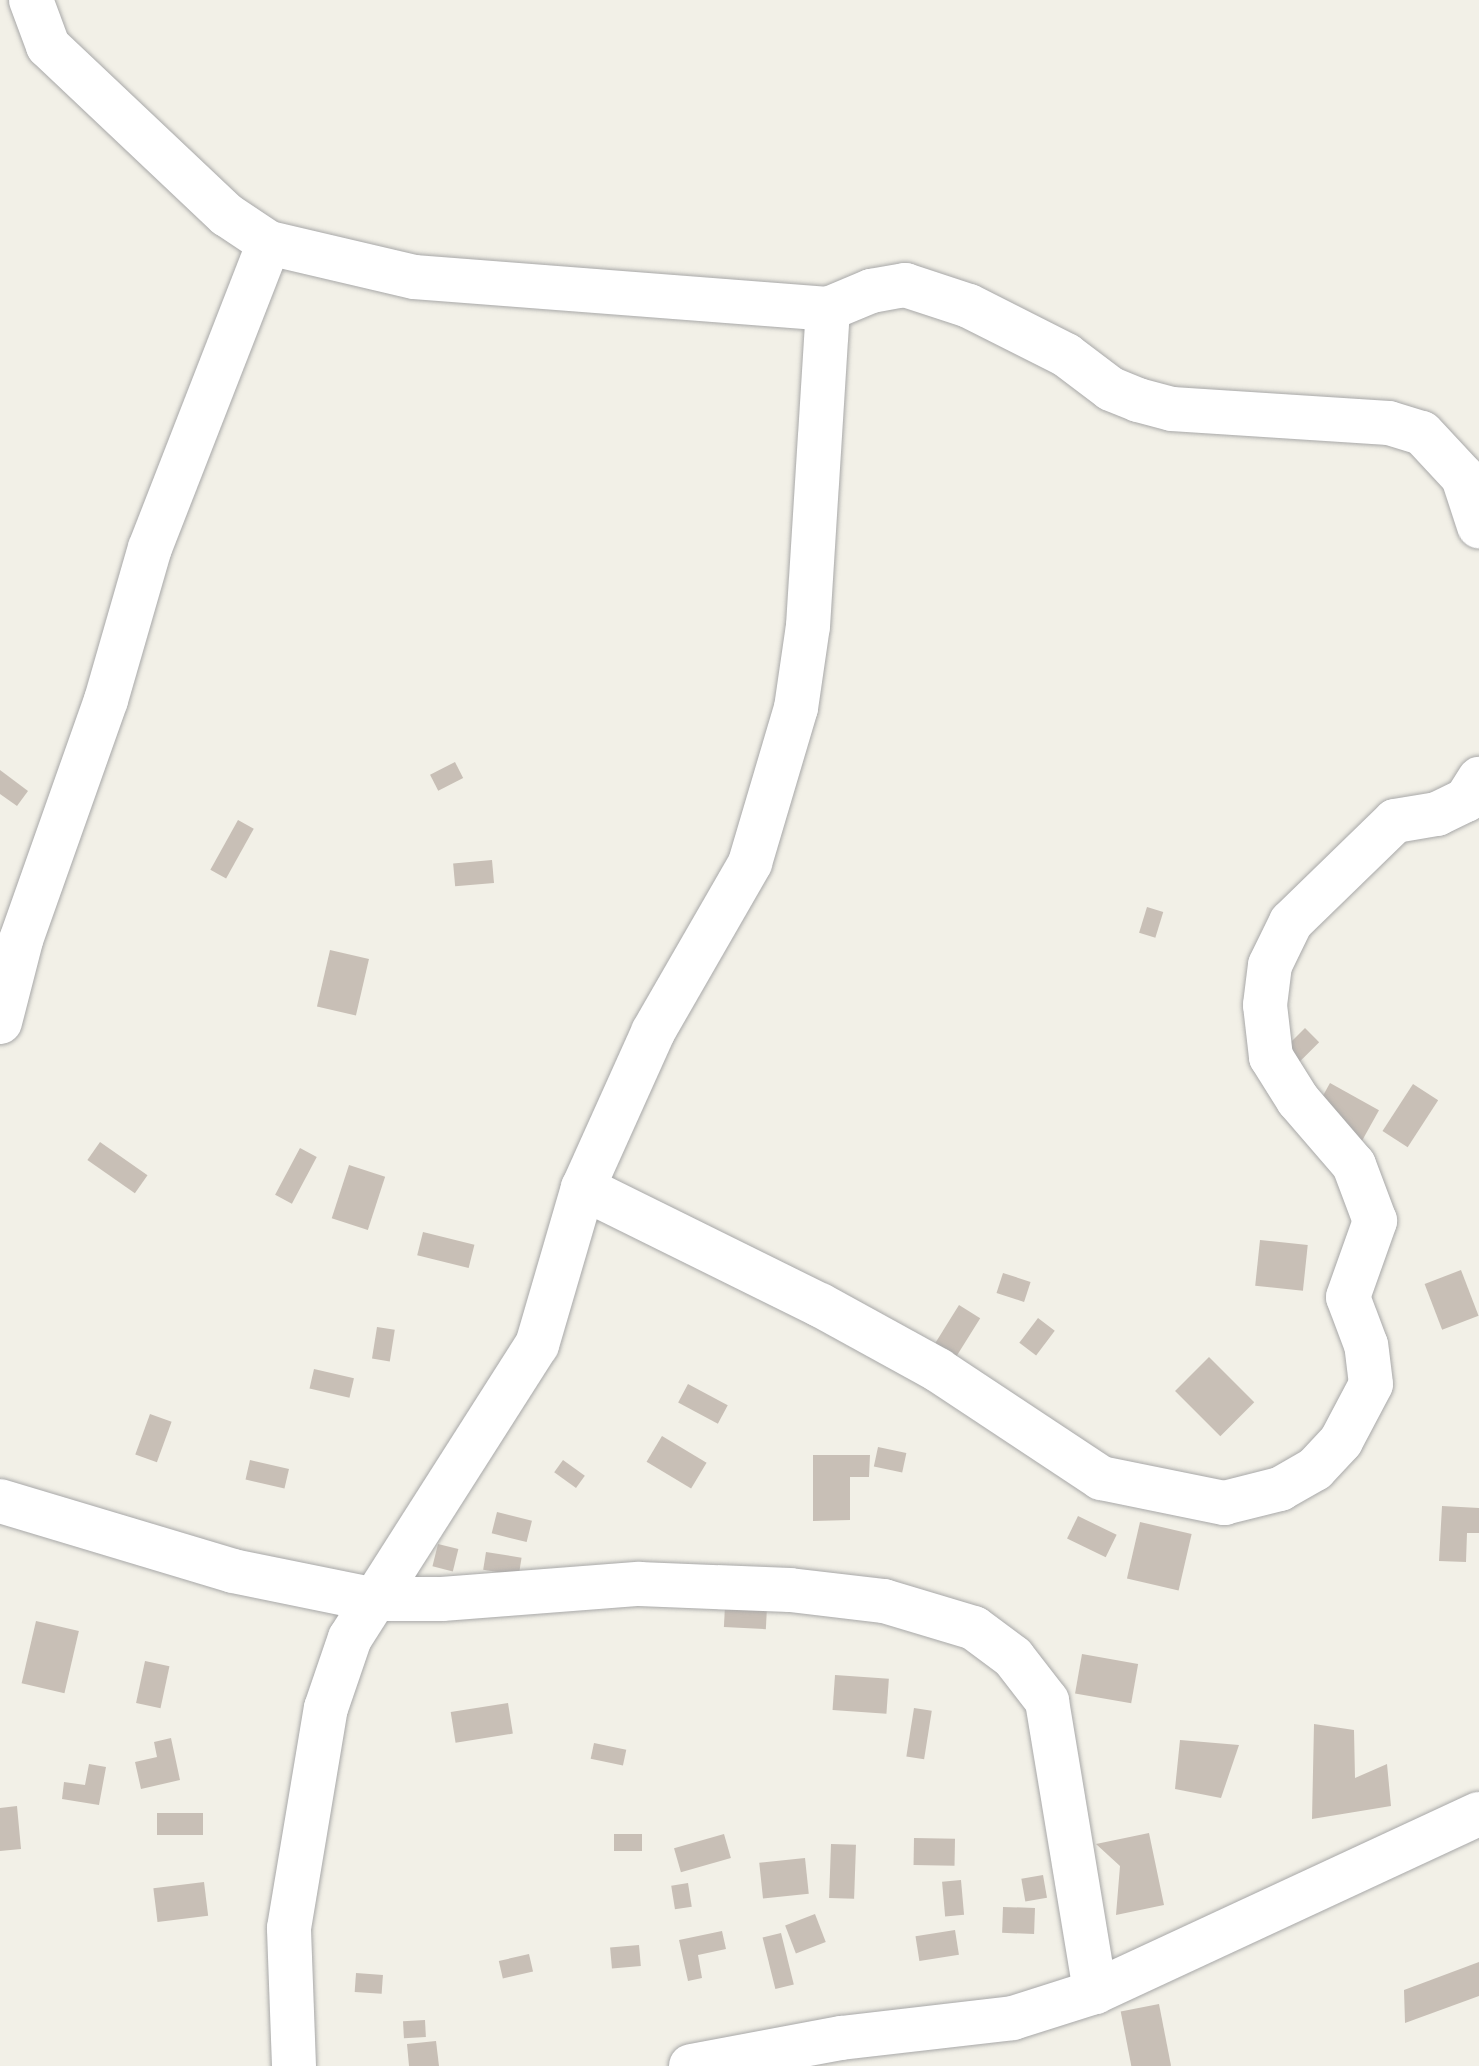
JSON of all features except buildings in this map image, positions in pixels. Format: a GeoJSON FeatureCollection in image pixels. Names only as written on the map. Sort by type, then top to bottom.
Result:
{"type":"FeatureCollection","features":[{"type":"Feature","properties":{"kind":"street"},"geometry":{"type":"LineString","coordinates":[[31,0],[48,46],[227,215],[269,243],[414,277],[828,309],[871,291],[905,285],[969,306],[1066,355],[1111,389],[1138,400],[1172,409],[1389,423],[1422,433],[1463,477],[1479,526]]}},
{"type":"Feature","properties":{"kind":"street"},"geometry":{"type":"LineString","coordinates":[[0,1022],[21,940],[106,700],[150,548],[269,243]]}},
{"type":"Feature","properties":{"kind":"street"},"geometry":{"type":"LineString","coordinates":[[294,2066],[289,1928],[304,1817],[326,1708],[350,1638],[371,1599],[537,1345],[583,1188],[653,1032],[750,863],[796,708],[808,626],[828,309]]}},
{"type":"Feature","properties":{"kind":"street"},"geometry":{"type":"LineString","coordinates":[[583,1188],[820,1305],[938,1370],[1101,1478],[1224,1503],[1280,1489],[1315,1469],[1341,1441],[1371,1384],[1366,1345],[1348,1297],[1375,1221],[1354,1165],[1298,1100],[1271,1057],[1265,1005],[1270,965],[1291,922],[1395,821],[1437,814],[1466,800],[1479,779]]}},
{"type":"Feature","properties":{"kind":"street"},"geometry":{"type":"LineString","coordinates":[[0,1501],[233,1571],[371,1599],[442,1599],[639,1584],[790,1590],[884,1601],[937,1613],[974,1628],[1013,1657],[1047,1701],[1095,1992]]}},
{"type":"Feature","properties":{"kind":"street"},"geometry":{"type":"LineString","coordinates":[[691,2066],[841,2038],[1013,2018],[1095,1992],[1479,1814]]}}]}
